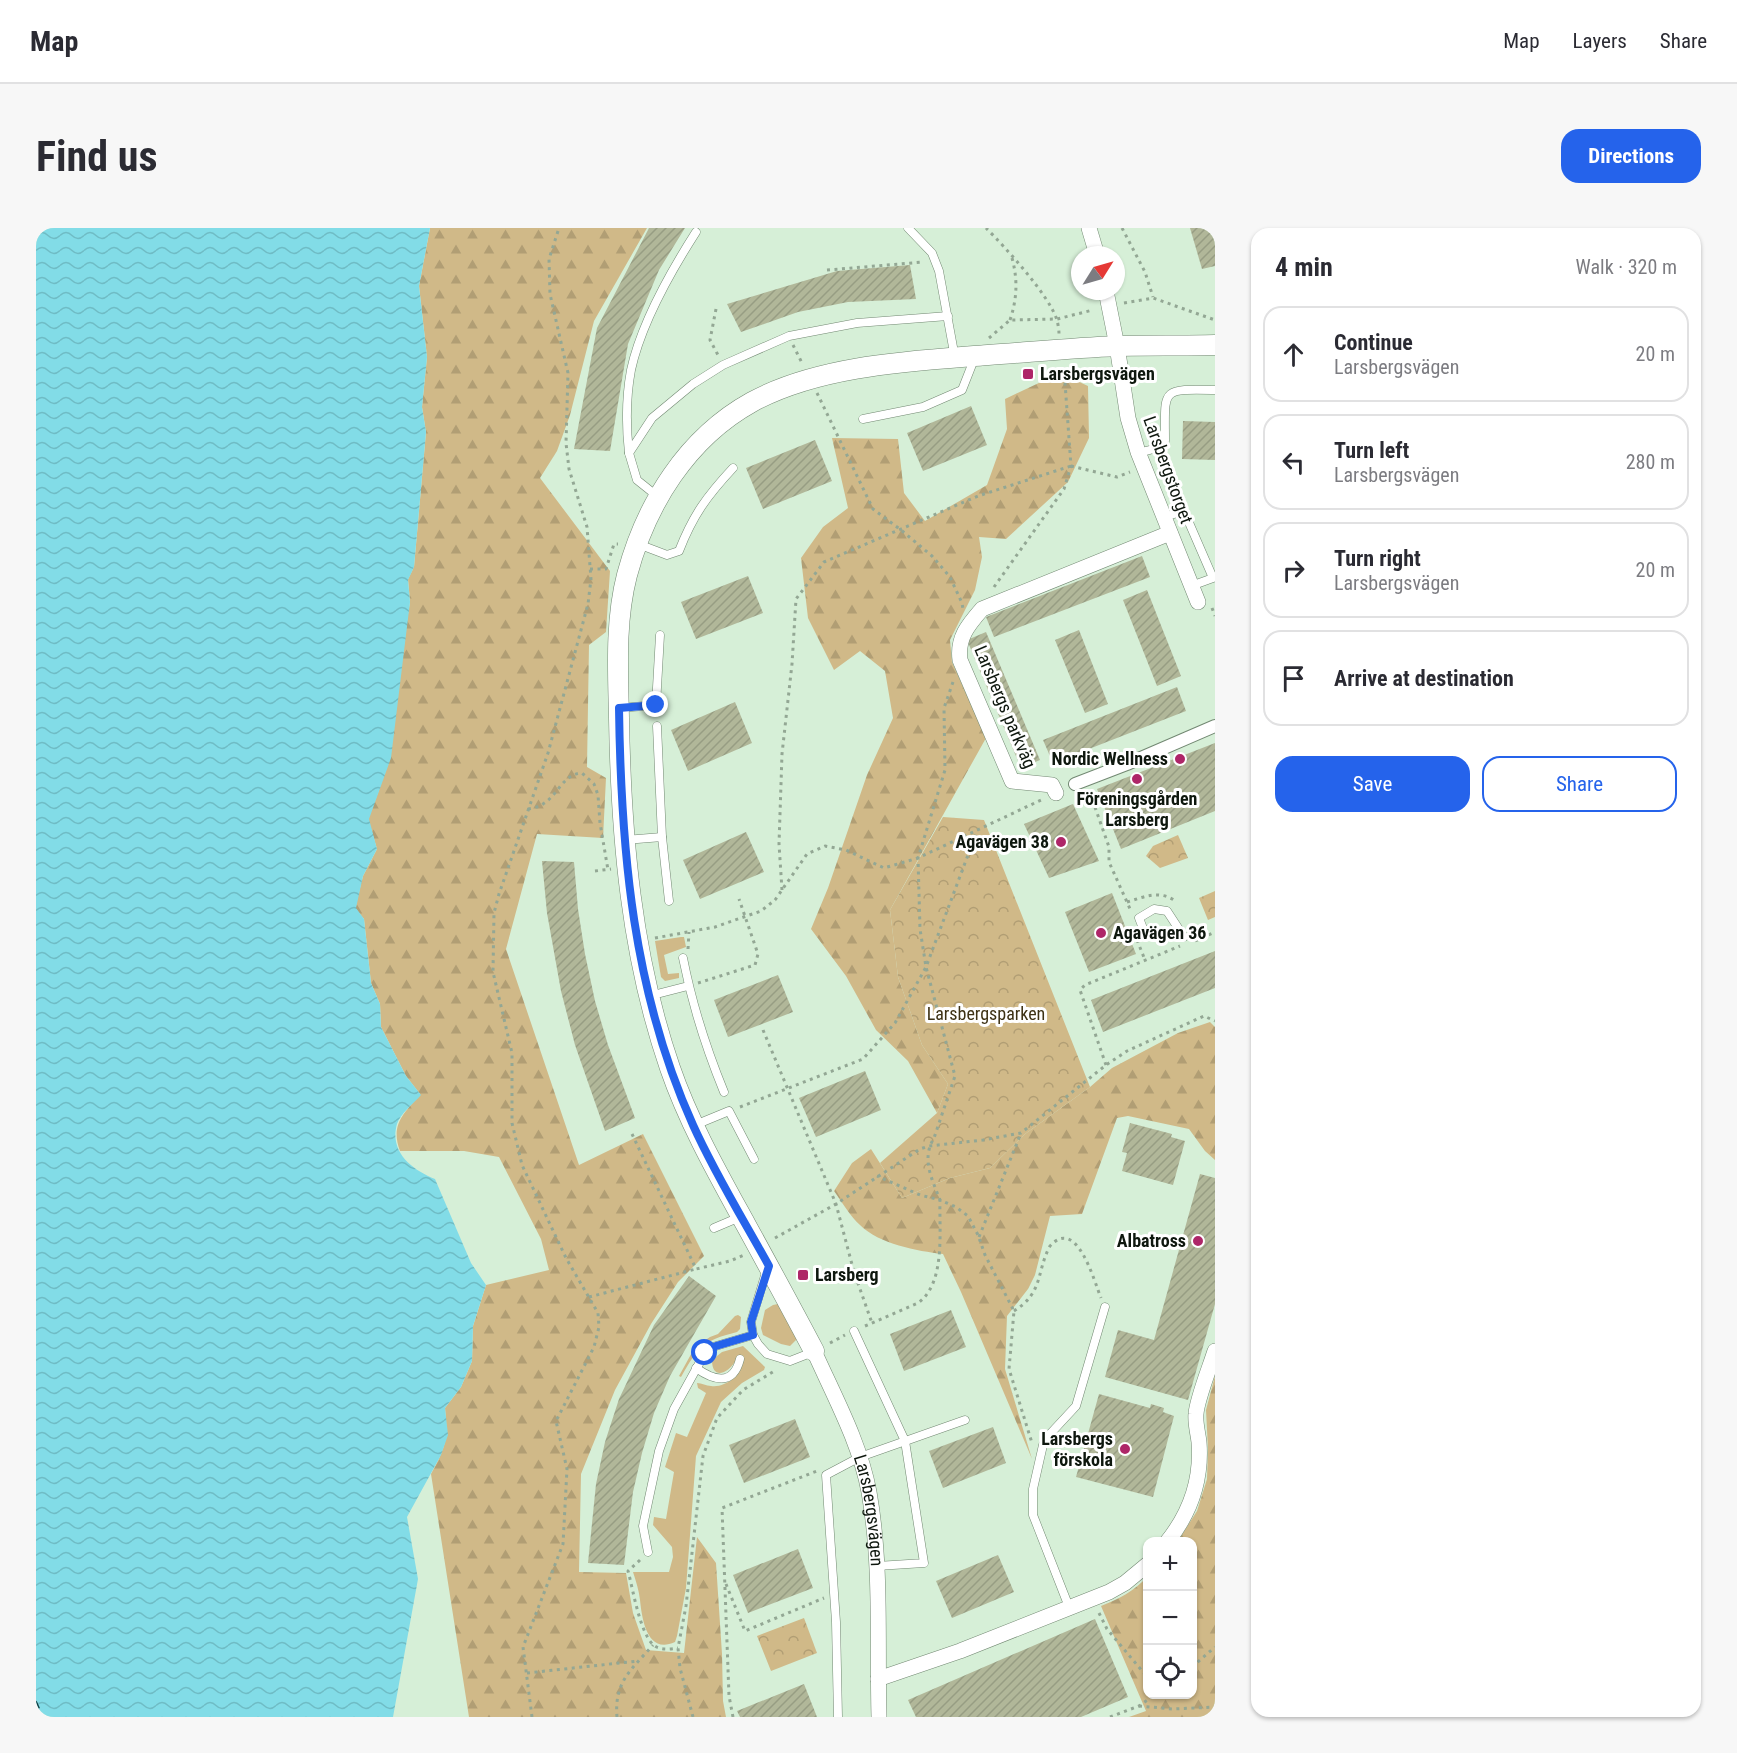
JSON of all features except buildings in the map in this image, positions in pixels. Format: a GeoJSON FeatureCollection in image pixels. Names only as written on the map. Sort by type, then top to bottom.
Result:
{"type":"FeatureCollection","features":[{"type":"Feature","properties":{"kind":"street"},"geometry":{"type":"LineString","coordinates":[[1089,228],[1094,246]]}},
{"type":"Feature","properties":{"kind":"street","name":"Larsbergstorget"},"geometry":{"type":"LineString","coordinates":[[1108,300],[1128,418],[1141,459],[1198,602]]}},
{"type":"Feature","properties":{"kind":"street","name":"Larsbergsvägen"},"geometry":{"type":"LineString","coordinates":[[879,1717],[877,1566],[869,1492],[860,1457],[814,1351],[694,1126],[670,1068],[649,996],[633,919],[624,840],[620,772],[618,662],[621,610],[628,574],[638,544],[659,497],[692,448],[733,414],[776,391],[845,372],[920,360],[1117,346],[1215,345]]}},
{"type":"Feature","properties":{"kind":"street","name":"Larsbergs parkväg"},"geometry":{"type":"LineString","coordinates":[[1056,793],[1052,785],[1012,781],[960,660],[958,648],[966,628],[982,609],[1170,533]]}},
{"type":"Feature","properties":{"kind":"street"},"geometry":{"type":"LineString","coordinates":[[1080,782],[1215,726]]}},
{"type":"Feature","properties":{"kind":"street"},"geometry":{"type":"LineString","coordinates":[[1170,1537],[1187,1513],[1198,1480],[1200,1465],[1196,1413],[1215,1351]]}},
{"type":"Feature","properties":{"kind":"street"},"geometry":{"type":"LineString","coordinates":[[878,1679],[960,1651],[1109,1592],[1143,1568]]}},
{"type":"Feature","properties":{"kind":"lane"},"geometry":{"type":"LineString","coordinates":[[908,228],[932,253],[939,271],[955,358]]}},
{"type":"Feature","properties":{"kind":"lane"},"geometry":{"type":"LineString","coordinates":[[659,497],[637,480],[629,453],[626,424],[632,370],[640,343],[675,265],[696,232]]}},
{"type":"Feature","properties":{"kind":"lane"},"geometry":{"type":"LineString","coordinates":[[629,453],[652,418],[693,384],[723,365],[789,336],[857,323],[948,316]]}},
{"type":"Feature","properties":{"kind":"lane"},"geometry":{"type":"LineString","coordinates":[[863,419],[923,407],[962,390],[975,356]]}},
{"type":"Feature","properties":{"kind":"lane"},"geometry":{"type":"LineString","coordinates":[[1141,459],[1165,441],[1165,400],[1171,393],[1180,390],[1215,390]]}},
{"type":"Feature","properties":{"kind":"lane"},"geometry":{"type":"LineString","coordinates":[[638,544],[667,555],[679,551],[694,517],[733,468]]}},
{"type":"Feature","properties":{"kind":"lane"},"geometry":{"type":"LineString","coordinates":[[1164,518],[1184,511],[1213,578],[1191,586]]}},
{"type":"Feature","properties":{"kind":"lane"},"geometry":{"type":"LineString","coordinates":[[619,708],[656,705],[660,635]]}},
{"type":"Feature","properties":{"kind":"lane"},"geometry":{"type":"LineString","coordinates":[[657,726],[662,837],[669,901]]}},
{"type":"Feature","properties":{"kind":"lane"},"geometry":{"type":"LineString","coordinates":[[624,840],[662,837]]}},
{"type":"Feature","properties":{"kind":"lane"},"geometry":{"type":"LineString","coordinates":[[1144,931],[1139,918],[1154,909],[1167,911],[1184,937]]}},
{"type":"Feature","properties":{"kind":"lane"},"geometry":{"type":"LineString","coordinates":[[683,958],[688,986],[707,1051],[724,1092]]}},
{"type":"Feature","properties":{"kind":"lane"},"geometry":{"type":"LineString","coordinates":[[649,996],[688,986]]}},
{"type":"Feature","properties":{"kind":"lane"},"geometry":{"type":"LineString","coordinates":[[694,1126],[729,1111],[754,1159]]}},
{"type":"Feature","properties":{"kind":"lane"},"geometry":{"type":"LineString","coordinates":[[714,1228],[742,1216]]}},
{"type":"Feature","properties":{"kind":"lane"},"geometry":{"type":"LineString","coordinates":[[769,1266],[751,1322],[753,1335],[767,1354],[790,1361],[814,1351]]}},
{"type":"Feature","properties":{"kind":"lane"},"geometry":{"type":"LineString","coordinates":[[1070,1607],[1033,1515],[1033,1489],[1037,1463],[1043,1445],[1076,1406],[1105,1307]]}},
{"type":"Feature","properties":{"kind":"lane"},"geometry":{"type":"LineString","coordinates":[[854,1331],[905,1441],[924,1563],[877,1566]]}},
{"type":"Feature","properties":{"kind":"lane"},"geometry":{"type":"LineString","coordinates":[[648,1552],[643,1526],[659,1451],[674,1409],[705,1353],[716,1346],[753,1335]]}},
{"type":"Feature","properties":{"kind":"lane"},"geometry":{"type":"LineString","coordinates":[[696,1368],[711,1378],[722,1379],[732,1373],[740,1359]]}},
{"type":"Feature","properties":{"kind":"lane"},"geometry":{"type":"LineString","coordinates":[[838,1717],[834,1594],[826,1475],[860,1457],[965,1420]]}},
{"type":"Feature","properties":{"kind":"path"},"geometry":{"type":"LineString","coordinates":[[532,1717],[523,1647],[563,1544],[567,1469],[556,1421],[594,1347],[599,1327],[598,1313],[566,1258],[522,1165],[512,1123],[512,1053],[493,972],[494,913],[548,753],[588,604],[590,570],[587,527],[569,469],[566,443],[568,372],[550,294],[549,259],[560,228]]}},
{"type":"Feature","properties":{"kind":"path"},"geometry":{"type":"LineString","coordinates":[[986,228],[1040,292],[1057,319],[1060,339]]}},
{"type":"Feature","properties":{"kind":"path"},"geometry":{"type":"LineString","coordinates":[[1122,228],[1145,272],[1153,298]]}},
{"type":"Feature","properties":{"kind":"path"},"geometry":{"type":"LineString","coordinates":[[1010,321],[1017,282],[1011,255]]}},
{"type":"Feature","properties":{"kind":"path"},"geometry":{"type":"LineString","coordinates":[[827,270],[935,261]]}},
{"type":"Feature","properties":{"kind":"path"},"geometry":{"type":"LineString","coordinates":[[1122,304],[1153,298],[1215,320]]}},
{"type":"Feature","properties":{"kind":"path"},"geometry":{"type":"LineString","coordinates":[[716,309],[710,340],[723,365]]}},
{"type":"Feature","properties":{"kind":"path"},"geometry":{"type":"LineString","coordinates":[[975,356],[993,334],[1010,321],[1057,319],[1093,310]]}},
{"type":"Feature","properties":{"kind":"path"},"geometry":{"type":"LineString","coordinates":[[789,336],[873,510],[932,555],[950,577],[962,603],[966,628]]}},
{"type":"Feature","properties":{"kind":"path"},"geometry":{"type":"LineString","coordinates":[[982,609],[997,581],[1064,489],[1071,466],[1064,369]]}},
{"type":"Feature","properties":{"kind":"path"},"geometry":{"type":"LineString","coordinates":[[782,890],[779,844],[782,754],[792,664],[796,599],[824,562],[978,496],[1071,466],[1117,477],[1141,459]]}},
{"type":"Feature","properties":{"kind":"path"},"geometry":{"type":"LineString","coordinates":[[590,570],[606,569],[616,543]]}},
{"type":"Feature","properties":{"kind":"path"},"geometry":{"type":"LineString","coordinates":[[814,1351],[918,1303],[926,1298],[938,1274],[940,1200],[927,1158],[929,1146],[934,1138],[955,1076],[926,967],[920,929],[918,858],[945,770],[944,708],[960,660]]}},
{"type":"Feature","properties":{"kind":"path"},"geometry":{"type":"LineString","coordinates":[[528,809],[542,805],[556,792],[564,780],[574,774],[582,773],[594,784],[598,795],[600,824],[609,870]]}},
{"type":"Feature","properties":{"kind":"path"},"geometry":{"type":"LineString","coordinates":[[1080,782],[1109,847],[1109,862],[1130,909],[1132,920]]}},
{"type":"Feature","properties":{"kind":"path"},"geometry":{"type":"LineString","coordinates":[[637,940],[715,927],[761,911],[775,900],[807,854],[825,846],[846,850],[884,868],[918,858],[1056,793]]}},
{"type":"Feature","properties":{"kind":"path"},"geometry":{"type":"LineString","coordinates":[[729,1111],[863,1059],[895,1023],[926,967],[977,829]]}},
{"type":"Feature","properties":{"kind":"path"},"geometry":{"type":"LineString","coordinates":[[688,986],[755,965],[758,954],[739,899]]}},
{"type":"Feature","properties":{"kind":"path"},"geometry":{"type":"LineString","coordinates":[[683,958],[689,947],[689,932]]}},
{"type":"Feature","properties":{"kind":"path"},"geometry":{"type":"LineString","coordinates":[[1134,932],[1145,960]]}},
{"type":"Feature","properties":{"kind":"path"},"geometry":{"type":"LineString","coordinates":[[1106,1065],[1080,990],[1085,985],[1215,932]]}},
{"type":"Feature","properties":{"kind":"path"},"geometry":{"type":"LineString","coordinates":[[979,1238],[1022,1133],[1106,1065],[1127,1051],[1204,1016],[1215,1021]]}},
{"type":"Feature","properties":{"kind":"path"},"geometry":{"type":"LineString","coordinates":[[763,1030],[836,1204],[854,1272],[872,1323]]}},
{"type":"Feature","properties":{"kind":"path"},"geometry":{"type":"LineString","coordinates":[[775,1238],[836,1204],[877,1176],[929,1146],[1022,1133]]}},
{"type":"Feature","properties":{"kind":"path"},"geometry":{"type":"LineString","coordinates":[[632,1134],[696,1269]]}},
{"type":"Feature","properties":{"kind":"path"},"geometry":{"type":"LineString","coordinates":[[877,1176],[920,1195],[940,1200],[969,1216],[985,1255],[1014,1311],[1009,1369],[1037,1463]]}},
{"type":"Feature","properties":{"kind":"path"},"geometry":{"type":"LineString","coordinates":[[1014,1311],[1030,1298],[1035,1289],[1050,1246],[1053,1242],[1066,1238],[1073,1241],[1082,1251],[1105,1307]]}},
{"type":"Feature","properties":{"kind":"path"},"geometry":{"type":"LineString","coordinates":[[589,1297],[730,1261],[744,1255]]}},
{"type":"Feature","properties":{"kind":"path"},"geometry":{"type":"LineString","coordinates":[[693,1717],[680,1668],[678,1648],[686,1606],[703,1456],[717,1418],[742,1390],[790,1361]]}},
{"type":"Feature","properties":{"kind":"path"},"geometry":{"type":"LineString","coordinates":[[733,1717],[729,1696],[722,1508],[825,1468],[831,1473]]}},
{"type":"Feature","properties":{"kind":"path"},"geometry":{"type":"LineString","coordinates":[[648,1552],[628,1571],[643,1630],[653,1645],[659,1648],[678,1648]]}},
{"type":"Feature","properties":{"kind":"path"},"geometry":{"type":"LineString","coordinates":[[724,1580],[745,1631],[834,1594]]}},
{"type":"Feature","properties":{"kind":"path"},"geometry":{"type":"LineString","coordinates":[[1107,1629],[1143,1672]]}},
{"type":"Feature","properties":{"kind":"path"},"geometry":{"type":"LineString","coordinates":[[617,1717],[615,1701],[619,1685],[653,1645]]}},
{"type":"Feature","properties":{"kind":"path"},"geometry":{"type":"LineString","coordinates":[[1197,1663],[1215,1647]]}},
{"type":"Feature","properties":{"kind":"path"},"geometry":{"type":"LineString","coordinates":[[526,1673],[638,1661]]}},
{"type":"Feature","properties":{"kind":"path"},"geometry":{"type":"LineString","coordinates":[[1110,1717],[1139,1706],[1150,1699]]}},
{"type":"Feature","properties":{"kind":"path"},"geometry":{"type":"LineString","coordinates":[[1139,1706],[1173,1709],[1215,1707]]}},
{"type":"Feature","properties":{"kind":"green space"},"geometry":{"type":"Polygon","coordinates":[[[430,228],[647,228],[594,321],[570,415],[557,451],[540,478],[610,571],[606,632],[589,645],[587,767],[606,778],[603,838],[537,834],[506,949],[579,1165],[643,1134],[704,1256],[678,1282],[651,1324],[615,1390],[581,1474],[579,1572],[626,1573],[633,1613],[646,1650],[684,1653],[697,1537],[716,1563],[723,1701],[726,1717],[469,1717],[431,1474],[445,1442],[445,1408],[461,1387],[472,1361],[473,1326],[486,1285],[549,1270],[541,1239],[499,1157],[464,1151],[400,1151],[397,1134],[400,1120],[420,1094],[406,1076],[381,1027],[380,1004],[371,983],[364,919],[355,908],[363,876],[377,849],[368,819],[379,790],[410,602],[408,579],[414,567],[426,432],[422,407],[427,357],[419,286],[430,228]]]}},
{"type":"Feature","properties":{"kind":"green space"},"geometry":{"type":"Polygon","coordinates":[[[1060,373],[1088,386],[1089,438],[1068,482],[1006,539],[979,537],[982,557],[975,590],[950,640],[952,662],[986,738],[890,910],[898,977],[922,1045],[948,1084],[937,1113],[908,1061],[876,1030],[846,976],[811,929],[828,888],[867,775],[893,718],[885,671],[860,651],[834,670],[808,618],[801,558],[823,527],[848,508],[832,438],[898,439],[904,493],[925,521],[987,485],[1007,429],[1005,399],[1060,373]]]}},
{"type":"Feature","properties":{"kind":"green space","name":"Larsbergsparken"},"geometry":{"type":"Polygon","coordinates":[[[943,817],[984,820],[1090,1087],[1025,1134],[990,1168],[950,1178],[902,1198],[880,1163],[937,1113],[948,1084],[922,1045],[898,977],[890,910],[943,817]]]}},
{"type":"Feature","properties":{"kind":"green space"},"geometry":{"type":"Polygon","coordinates":[[[1178,835],[1188,858],[1160,868],[1146,856],[1153,846],[1178,835]]]}},
{"type":"Feature","properties":{"kind":"green space"},"geometry":{"type":"Polygon","coordinates":[[[1215,891],[1215,917],[1208,920],[1199,898],[1215,891]]]}},
{"type":"Feature","properties":{"kind":"green space"},"geometry":{"type":"Polygon","coordinates":[[[684,937],[686,947],[664,955],[668,974],[679,973],[679,978],[665,981],[661,977],[655,941],[684,937]]]}},
{"type":"Feature","properties":{"kind":"green space"},"geometry":{"type":"Polygon","coordinates":[[[1210,1022],[1215,1027],[1215,1160],[1205,1151],[1189,1129],[1128,1116],[1117,1118],[1082,1214],[1050,1216],[1035,1275],[1028,1289],[1007,1316],[1005,1369],[1032,1459],[943,1254],[910,1249],[868,1232],[849,1213],[834,1191],[852,1163],[871,1149],[902,1198],[950,1178],[990,1168],[1025,1134],[1090,1087],[1112,1068],[1178,1033],[1210,1022]]]}},
{"type":"Feature","properties":{"kind":"green space"},"geometry":{"type":"Polygon","coordinates":[[[778,1304],[797,1339],[790,1346],[763,1335],[761,1328],[765,1310],[778,1304]]]}},
{"type":"Feature","properties":{"kind":"green space"},"geometry":{"type":"Polygon","coordinates":[[[738,1315],[741,1317],[740,1329],[716,1338],[703,1346],[692,1358],[681,1377],[679,1376],[695,1347],[718,1334],[738,1315]]]}},
{"type":"Feature","properties":{"kind":"green space"},"geometry":{"type":"Polygon","coordinates":[[[743,1346],[765,1367],[721,1402],[696,1456],[686,1588],[677,1636],[675,1642],[666,1645],[658,1644],[652,1639],[645,1625],[633,1572],[669,1572],[673,1557],[672,1547],[653,1525],[654,1517],[666,1519],[674,1472],[665,1467],[676,1433],[687,1437],[706,1393],[698,1388],[697,1383],[717,1386],[727,1383],[736,1376],[743,1361],[736,1360],[725,1371],[718,1373],[713,1367],[712,1360],[722,1352],[743,1346]]]}},
{"type":"Feature","properties":{"kind":"green space"},"geometry":{"type":"Polygon","coordinates":[[[1215,1376],[1215,1717],[1129,1717],[1146,1711],[1101,1606],[1126,1594],[1143,1581],[1143,1699],[1197,1699],[1197,1537],[1181,1537],[1197,1511],[1207,1479],[1206,1410],[1215,1376]]]}},
{"type":"Feature","properties":{"kind":"green space"},"geometry":{"type":"Polygon","coordinates":[[[804,1618],[817,1653],[771,1671],[757,1636],[804,1618]]]}},
{"type":"Feature","properties":{"kind":"water"},"geometry":{"type":"Polygon","coordinates":[[[36,228],[430,228],[419,286],[427,357],[422,407],[426,432],[414,567],[408,580],[410,602],[391,758],[369,819],[377,849],[363,876],[356,908],[364,919],[371,983],[380,1004],[381,1027],[406,1076],[421,1095],[399,1120],[395,1134],[396,1143],[404,1159],[418,1171],[435,1179],[471,1263],[486,1285],[473,1326],[472,1361],[461,1387],[445,1408],[448,1435],[441,1455],[407,1517],[418,1579],[393,1717],[36,1717],[36,228]]]}},
{"type":"Feature","properties":{"kind":"ferry route"},"geometry":{"type":"LineString","coordinates":[[36,1701],[43,1717]]}},
{"type":"Feature","properties":{"kind":"place","name":"Larsbergsvägen"},"geometry":{"type":"Point","coordinates":[1028,374]}},
{"type":"Feature","properties":{"kind":"place","name":"Nordic Wellness"},"geometry":{"type":"Point","coordinates":[1180,759]}},
{"type":"Feature","properties":{"kind":"place","name":"Föreningsgården Larsberg"},"geometry":{"type":"Point","coordinates":[1137,779]}},
{"type":"Feature","properties":{"kind":"place","name":"Agavägen 38"},"geometry":{"type":"Point","coordinates":[1061,842]}},
{"type":"Feature","properties":{"kind":"place","name":"Agavägen 36"},"geometry":{"type":"Point","coordinates":[1101,933]}},
{"type":"Feature","properties":{"kind":"place","name":"Albatross"},"geometry":{"type":"Point","coordinates":[1198,1241]}},
{"type":"Feature","properties":{"kind":"place","name":"Larsberg"},"geometry":{"type":"Point","coordinates":[803,1275]}},
{"type":"Feature","properties":{"kind":"place","name":"Larsbergs förskola"},"geometry":{"type":"Point","coordinates":[1125,1449]}},
{"type":"Feature","properties":{"kind":"route"},"geometry":{"type":"LineString","coordinates":[[656,705],[619,708],[624,840],[633,919],[649,996],[670,1068],[694,1126],[769,1266],[751,1322],[753,1335],[716,1346],[705,1353]]}}]}
